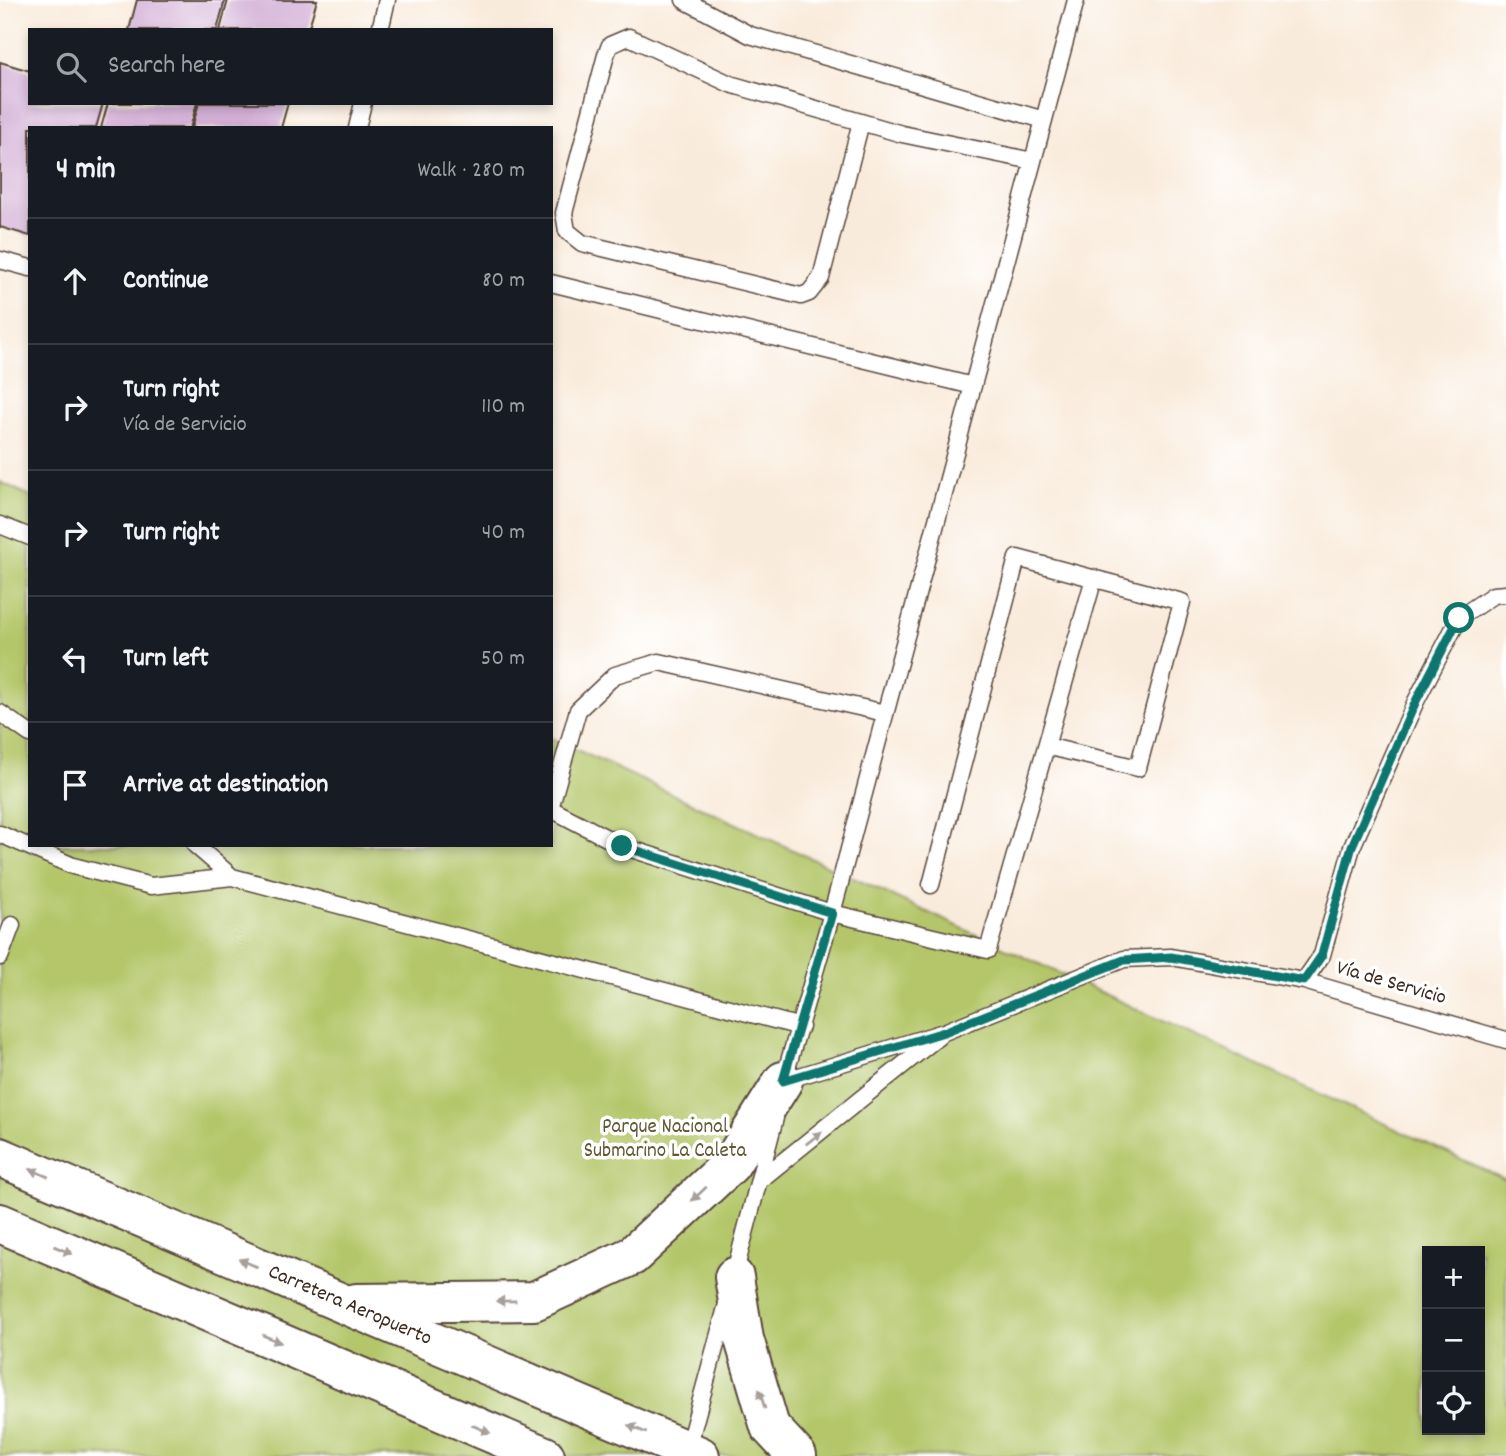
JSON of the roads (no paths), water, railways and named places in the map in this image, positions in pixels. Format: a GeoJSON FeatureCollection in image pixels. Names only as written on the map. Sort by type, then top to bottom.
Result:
{"type":"FeatureCollection","features":[{"type":"Feature","properties":{"kind":"main road"},"geometry":{"type":"LineString","coordinates":[[342,1304],[534,1301],[632,1256],[731,1164],[783,1081]]}},
{"type":"Feature","properties":{"kind":"main road","name":"Carretera Aeropuerto"},"geometry":{"type":"LineString","coordinates":[[0,1157],[687,1455]]}},
{"type":"Feature","properties":{"kind":"main road"},"geometry":{"type":"LineString","coordinates":[[0,1223],[545,1456]]}},
{"type":"Feature","properties":{"kind":"main road"},"geometry":{"type":"LineString","coordinates":[[734,1277],[744,1339],[770,1427],[797,1456]]}},
{"type":"Feature","properties":{"kind":"lane"},"geometry":{"type":"LineString","coordinates":[[380,28],[387,0]]}},
{"type":"Feature","properties":{"kind":"lane"},"geometry":{"type":"LineString","coordinates":[[684,0],[750,35],[1044,120]]}},
{"type":"Feature","properties":{"kind":"lane"},"geometry":{"type":"LineString","coordinates":[[687,1455],[760,1180],[783,1081],[801,1027],[832,913],[1076,0]]}},
{"type":"Feature","properties":{"kind":"lane"},"geometry":{"type":"LineString","coordinates":[[861,122],[821,278],[809,293],[801,296],[582,243],[567,231],[564,213],[606,55],[610,46],[619,39],[629,37],[640,39],[730,84],[861,122],[902,134],[1033,161]]}},
{"type":"Feature","properties":{"kind":"lane"},"geometry":{"type":"LineString","coordinates":[[357,126],[363,105]]}},
{"type":"Feature","properties":{"kind":"lane"},"geometry":{"type":"LineString","coordinates":[[0,260],[28,267]]}},
{"type":"Feature","properties":{"kind":"lane"},"geometry":{"type":"LineString","coordinates":[[553,283],[973,386]]}},
{"type":"Feature","properties":{"kind":"lane"},"geometry":{"type":"LineString","coordinates":[[0,525],[28,536]]}},
{"type":"Feature","properties":{"kind":"lane"},"geometry":{"type":"LineString","coordinates":[[931,885],[1017,558],[1182,602],[1138,768],[1046,746]]}},
{"type":"Feature","properties":{"kind":"lane"},"geometry":{"type":"LineString","coordinates":[[553,808],[622,846],[832,913],[988,950],[1094,579]]}},
{"type":"Feature","properties":{"kind":"lane"},"geometry":{"type":"LineString","coordinates":[[1304,981],[1322,955],[1352,846],[1416,701],[1459,618],[1493,594],[1506,594]]}},
{"type":"Feature","properties":{"kind":"lane"},"geometry":{"type":"LineString","coordinates":[[553,800],[578,710],[615,675],[659,662],[885,713]]}},
{"type":"Feature","properties":{"kind":"lane"},"geometry":{"type":"LineString","coordinates":[[0,713],[28,733]]}},
{"type":"Feature","properties":{"kind":"lane"},"geometry":{"type":"LineString","coordinates":[[0,834],[28,846]]}},
{"type":"Feature","properties":{"kind":"lane"},"geometry":{"type":"LineString","coordinates":[[30,847],[73,866],[151,886],[232,877],[801,1027]]}},
{"type":"Feature","properties":{"kind":"lane"},"geometry":{"type":"LineString","coordinates":[[197,847],[232,877]]}},
{"type":"Feature","properties":{"kind":"lane"},"geometry":{"type":"LineString","coordinates":[[0,957],[12,925]]}},
{"type":"Feature","properties":{"kind":"lane","name":"Vía de Servicio"},"geometry":{"type":"LineString","coordinates":[[783,1081],[944,1032],[1124,960],[1171,957],[1304,981],[1506,1040]]}},
{"type":"Feature","properties":{"kind":"lane","name":"Vía de Servicio"},"geometry":{"type":"LineString","coordinates":[[760,1180],[944,1032]]}},
{"type":"Feature","properties":{"kind":"park label","name":"Parque Nacional Submarino La Caleta"},"geometry":{"type":"Point","coordinates":[665,1140]}}]}
